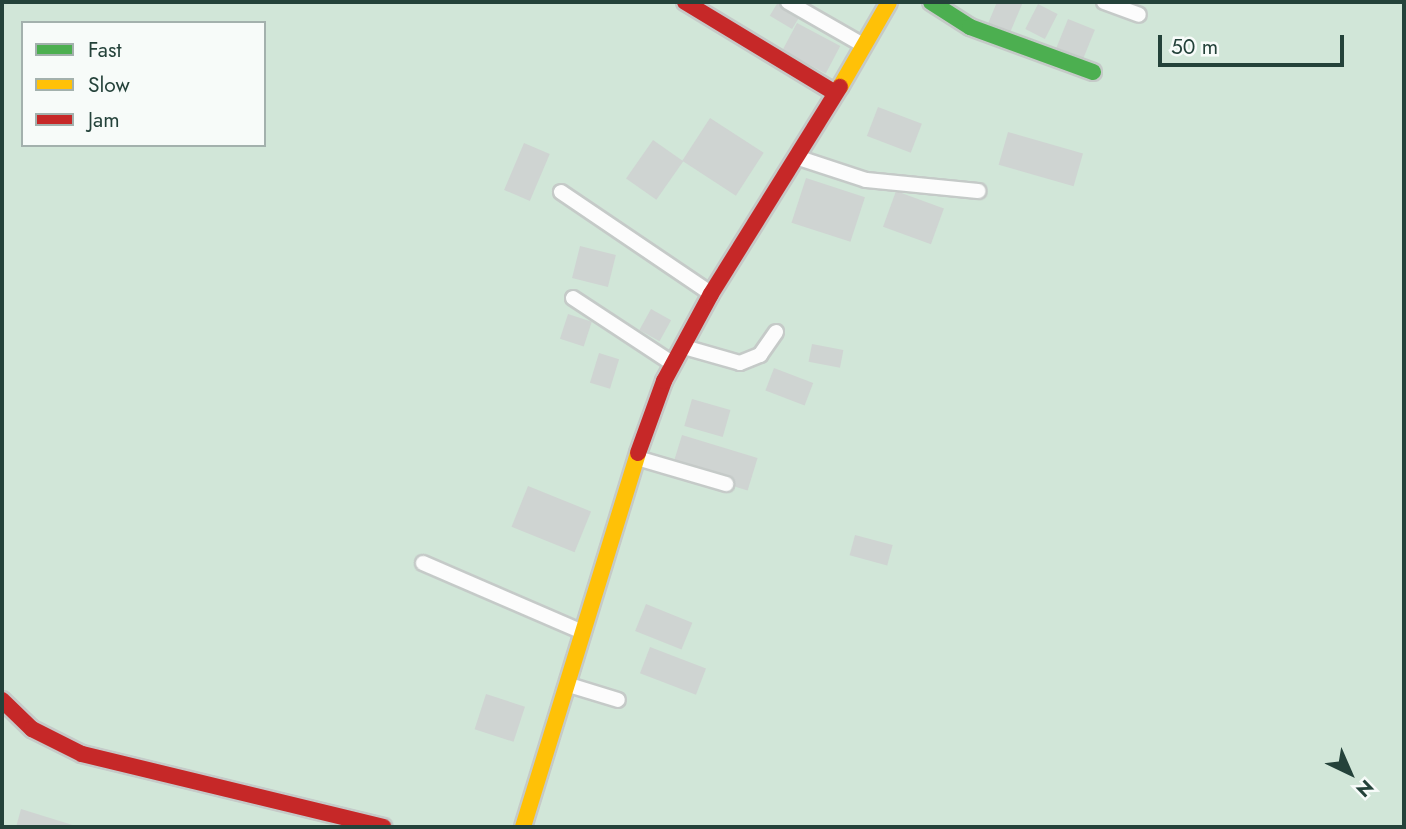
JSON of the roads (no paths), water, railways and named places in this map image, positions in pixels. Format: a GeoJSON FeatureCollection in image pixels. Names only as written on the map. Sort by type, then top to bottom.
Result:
{"type":"FeatureCollection","features":[{"type":"Feature","properties":{"kind":"street"},"geometry":{"type":"LineString","coordinates":[[685,2],[835,93]]}},
{"type":"Feature","properties":{"kind":"street"},"geometry":{"type":"LineString","coordinates":[[523,827],[564,684],[636,458],[673,364],[711,294],[800,158],[889,2]]}},
{"type":"Feature","properties":{"kind":"street"},"geometry":{"type":"LineString","coordinates":[[931,2],[970,27],[1093,72]]}},
{"type":"Feature","properties":{"kind":"street"},"geometry":{"type":"LineString","coordinates":[[2,700],[32,729],[82,754],[383,827]]}},
{"type":"Feature","properties":{"kind":"lane"},"geometry":{"type":"LineString","coordinates":[[788,2],[864,46]]}},
{"type":"Feature","properties":{"kind":"lane"},"geometry":{"type":"LineString","coordinates":[[1104,2],[1139,15]]}},
{"type":"Feature","properties":{"kind":"lane"},"geometry":{"type":"LineString","coordinates":[[800,158],[866,180],[978,191]]}},
{"type":"Feature","properties":{"kind":"lane"},"geometry":{"type":"LineString","coordinates":[[561,192],[711,294]]}},
{"type":"Feature","properties":{"kind":"lane"},"geometry":{"type":"LineString","coordinates":[[573,298],[673,364]]}},
{"type":"Feature","properties":{"kind":"lane"},"geometry":{"type":"LineString","coordinates":[[683,346],[740,363],[760,355],[776,332]]}},
{"type":"Feature","properties":{"kind":"lane"},"geometry":{"type":"LineString","coordinates":[[636,458],[726,484]]}},
{"type":"Feature","properties":{"kind":"lane"},"geometry":{"type":"LineString","coordinates":[[424,563],[581,632]]}},
{"type":"Feature","properties":{"kind":"lane"},"geometry":{"type":"LineString","coordinates":[[564,684],[618,700]]}}]}
